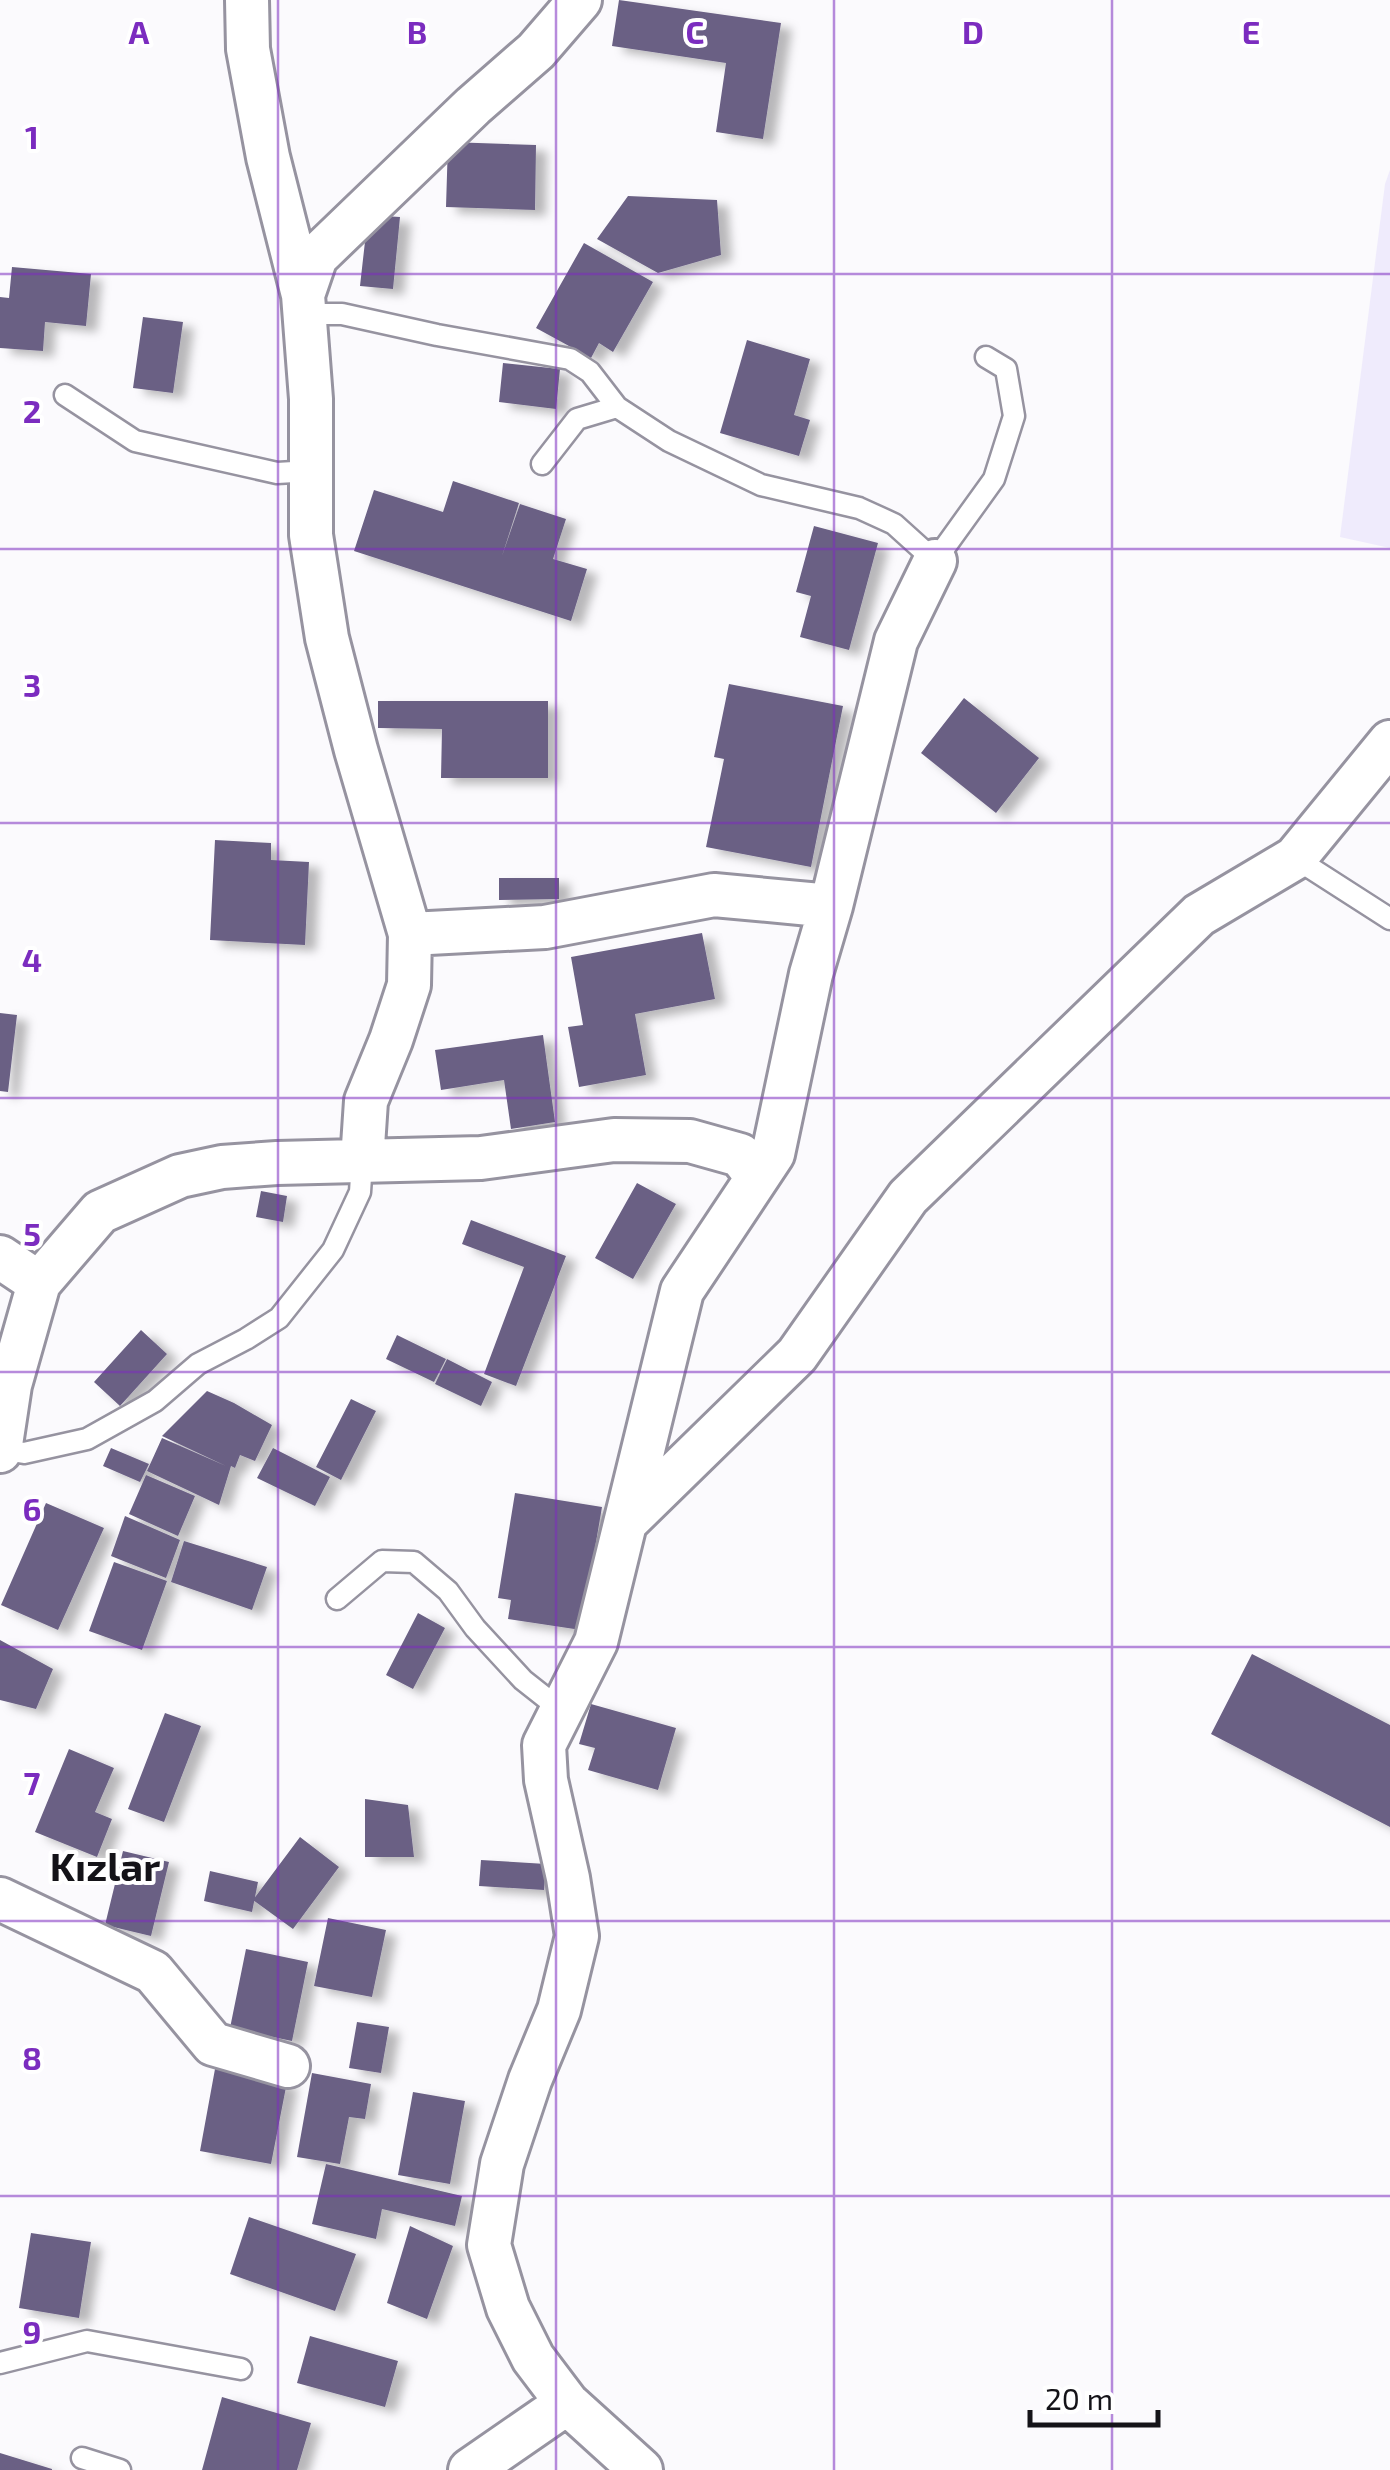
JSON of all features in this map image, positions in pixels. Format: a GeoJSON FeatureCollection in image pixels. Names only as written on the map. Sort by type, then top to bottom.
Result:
{"type":"FeatureCollection","features":[{"type":"Feature","properties":{"kind":"street"},"geometry":{"type":"LineString","coordinates":[[247,0],[248,49],[254,85],[304,305],[310,400],[310,535],[327,638],[410,934],[409,984],[366,1101],[362,1161]]}},
{"type":"Feature","properties":{"kind":"street"},"geometry":{"type":"LineString","coordinates":[[304,305],[316,257],[472,106],[536,51],[580,0]]}},
{"type":"Feature","properties":{"kind":"street"},"geometry":{"type":"LineString","coordinates":[[640,2470],[567,2404],[533,2358],[508,2308],[489,2245],[502,2164],[559,2010],[577,1936],[546,1780],[544,1745],[596,1642],[682,1292],[772,1154],[811,974],[896,641],[934,562]]}},
{"type":"Feature","properties":{"kind":"street"},"geometry":{"type":"LineString","coordinates":[[626,1523],[797,1355],[908,1197],[1199,916],[1294,858],[1390,742]]}},
{"type":"Feature","properties":{"kind":"street"},"geometry":{"type":"LineString","coordinates":[[410,934],[545,927],[714,895],[831,906]]}},
{"type":"Feature","properties":{"kind":"street"},"geometry":{"type":"LineString","coordinates":[[0,1450],[10,1385],[39,1283],[100,1212],[180,1176],[222,1167],[278,1163],[481,1158],[614,1140],[690,1141],[740,1155],[757,1177]]}},
{"type":"Feature","properties":{"kind":"street"},"geometry":{"type":"LineString","coordinates":[[0,1257],[39,1283]]}},
{"type":"Feature","properties":{"kind":"street"},"geometry":{"type":"LineString","coordinates":[[0,1899],[152,1972],[213,2044],[288,2066]]}},
{"type":"Feature","properties":{"kind":"street"},"geometry":{"type":"LineString","coordinates":[[470,2470],[567,2404]]}},
{"type":"Feature","properties":{"kind":"lane"},"geometry":{"type":"LineString","coordinates":[[304,305],[436,335],[570,359],[590,372],[618,407],[669,441],[761,485],[859,508],[894,524],[934,562],[994,478],[1014,416],[1006,370],[986,356]]}},
{"type":"Feature","properties":{"kind":"lane"},"geometry":{"type":"LineString","coordinates":[[65,395],[136,441],[278,473],[310,472]]}},
{"type":"Feature","properties":{"kind":"lane"},"geometry":{"type":"LineString","coordinates":[[542,464],[577,419],[618,407]]}},
{"type":"Feature","properties":{"kind":"lane"},"geometry":{"type":"LineString","coordinates":[[1294,858],[1390,920]]}},
{"type":"Feature","properties":{"kind":"lane"},"geometry":{"type":"LineString","coordinates":[[0,1450],[24,1454],[88,1439],[155,1401],[198,1364],[278,1318],[333,1250],[360,1192],[362,1161]]}},
{"type":"Feature","properties":{"kind":"lane"},"geometry":{"type":"LineString","coordinates":[[337,1599],[382,1560],[414,1562],[448,1590],[475,1628],[523,1680],[561,1710]]}},
{"type":"Feature","properties":{"kind":"lane"},"geometry":{"type":"LineString","coordinates":[[0,2363],[88,2341],[241,2369]]}},
{"type":"Feature","properties":{"kind":"lane"},"geometry":{"type":"LineString","coordinates":[[82,2458],[120,2470]]}},
{"type":"Feature","properties":{"kind":"shaded area"},"geometry":{"type":"Polygon","coordinates":[[[1390,170],[1390,548],[1340,537],[1385,184],[1390,170]]]}},
{"type":"Feature","properties":{"kind":"building"},"geometry":{"type":"Polygon","coordinates":[[[619,0],[781,23],[763,139],[716,132],[726,63],[612,46],[619,0]]]}},
{"type":"Feature","properties":{"kind":"building"},"geometry":{"type":"Polygon","coordinates":[[[448,142],[536,145],[535,210],[446,207],[448,142]]]}},
{"type":"Feature","properties":{"kind":"building"},"geometry":{"type":"Polygon","coordinates":[[[628,196],[717,200],[721,255],[658,273],[597,239],[628,196]]]}},
{"type":"Feature","properties":{"kind":"building"},"geometry":{"type":"Polygon","coordinates":[[[368,215],[400,217],[393,289],[360,286],[368,215]]]}},
{"type":"Feature","properties":{"kind":"building"},"geometry":{"type":"Polygon","coordinates":[[[584,243],[653,282],[613,352],[599,343],[591,358],[536,328],[584,243]]]}},
{"type":"Feature","properties":{"kind":"building"},"geometry":{"type":"Polygon","coordinates":[[[12,267],[91,274],[86,326],[45,322],[43,351],[0,348],[0,297],[9,298],[12,267]]]}},
{"type":"Feature","properties":{"kind":"building"},"geometry":{"type":"Polygon","coordinates":[[[143,317],[183,322],[173,393],[133,388],[143,317]]]}},
{"type":"Feature","properties":{"kind":"building"},"geometry":{"type":"Polygon","coordinates":[[[747,340],[810,359],[794,415],[810,420],[799,456],[720,433],[747,340]]]}},
{"type":"Feature","properties":{"kind":"building"},"geometry":{"type":"Polygon","coordinates":[[[503,363],[560,369],[556,409],[499,402],[503,363]]]}},
{"type":"Feature","properties":{"kind":"building"},"geometry":{"type":"Polygon","coordinates":[[[453,481],[519,503],[502,556],[520,504],[566,519],[553,559],[587,569],[571,621],[354,551],[374,490],[443,512],[453,481]]]}},
{"type":"Feature","properties":{"kind":"building"},"geometry":{"type":"Polygon","coordinates":[[[814,526],[878,543],[849,650],[800,637],[811,596],[796,592],[814,526]]]}},
{"type":"Feature","properties":{"kind":"building"},"geometry":{"type":"Polygon","coordinates":[[[729,684],[843,706],[811,867],[706,847],[724,759],[714,757],[729,684]]]}},
{"type":"Feature","properties":{"kind":"building"},"geometry":{"type":"Polygon","coordinates":[[[964,698],[1039,758],[996,813],[921,753],[964,698]]]}},
{"type":"Feature","properties":{"kind":"building"},"geometry":{"type":"Polygon","coordinates":[[[378,701],[548,701],[548,778],[441,778],[442,729],[378,728],[378,701]]]}},
{"type":"Feature","properties":{"kind":"building"},"geometry":{"type":"Polygon","coordinates":[[[215,840],[271,843],[271,860],[309,862],[305,945],[210,940],[215,840]]]}},
{"type":"Feature","properties":{"kind":"building"},"geometry":{"type":"Polygon","coordinates":[[[499,878],[559,878],[559,899],[499,900],[499,878]]]}},
{"type":"Feature","properties":{"kind":"building"},"geometry":{"type":"Polygon","coordinates":[[[702,933],[715,999],[635,1014],[646,1075],[579,1087],[568,1027],[583,1025],[571,957],[702,933]]]}},
{"type":"Feature","properties":{"kind":"building"},"geometry":{"type":"Polygon","coordinates":[[[0,1013],[17,1015],[8,1092],[0,1091],[0,1013]]]}},
{"type":"Feature","properties":{"kind":"building"},"geometry":{"type":"Polygon","coordinates":[[[543,1035],[555,1122],[511,1129],[504,1080],[441,1090],[435,1050],[543,1035]]]}},
{"type":"Feature","properties":{"kind":"building"},"geometry":{"type":"Polygon","coordinates":[[[637,1183],[676,1204],[633,1279],[595,1258],[637,1183]]]}},
{"type":"Feature","properties":{"kind":"building"},"geometry":{"type":"Polygon","coordinates":[[[261,1191],[287,1196],[283,1222],[256,1217],[261,1191]]]}},
{"type":"Feature","properties":{"kind":"building"},"geometry":{"type":"Polygon","coordinates":[[[471,1220],[566,1256],[516,1386],[484,1374],[524,1267],[462,1244],[471,1220]]]}},
{"type":"Feature","properties":{"kind":"building"},"geometry":{"type":"Polygon","coordinates":[[[141,1330],[167,1354],[120,1406],[94,1382],[141,1330]]]}},
{"type":"Feature","properties":{"kind":"building"},"geometry":{"type":"Polygon","coordinates":[[[397,1335],[446,1359],[434,1382],[386,1359],[397,1335]]]}},
{"type":"Feature","properties":{"kind":"building"},"geometry":{"type":"Polygon","coordinates":[[[447,1359],[492,1382],[481,1406],[435,1384],[447,1359]]]}},
{"type":"Feature","properties":{"kind":"building"},"geometry":{"type":"Polygon","coordinates":[[[207,1391],[272,1425],[255,1461],[240,1455],[235,1468],[231,1466],[219,1505],[147,1471],[162,1438],[226,1466],[162,1436],[207,1391]]]}},
{"type":"Feature","properties":{"kind":"building"},"geometry":{"type":"Polygon","coordinates":[[[351,1399],[376,1411],[341,1480],[316,1467],[351,1399]]]}},
{"type":"Feature","properties":{"kind":"building"},"geometry":{"type":"Polygon","coordinates":[[[111,1448],[149,1464],[140,1482],[103,1466],[111,1448]]]}},
{"type":"Feature","properties":{"kind":"building"},"geometry":{"type":"Polygon","coordinates":[[[273,1448],[330,1477],[315,1506],[257,1478],[273,1448]]]}},
{"type":"Feature","properties":{"kind":"building"},"geometry":{"type":"Polygon","coordinates":[[[146,1475],[195,1496],[178,1536],[129,1514],[146,1475]]]}},
{"type":"Feature","properties":{"kind":"building"},"geometry":{"type":"Polygon","coordinates":[[[515,1493],[602,1507],[581,1630],[508,1619],[511,1600],[498,1598],[515,1493]]]}},
{"type":"Feature","properties":{"kind":"building"},"geometry":{"type":"Polygon","coordinates":[[[46,1503],[104,1528],[58,1630],[1,1605],[46,1503]]]}},
{"type":"Feature","properties":{"kind":"building"},"geometry":{"type":"Polygon","coordinates":[[[125,1516],[180,1540],[166,1578],[111,1556],[125,1516]]]}},
{"type":"Feature","properties":{"kind":"building"},"geometry":{"type":"Polygon","coordinates":[[[184,1541],[267,1567],[252,1610],[171,1582],[184,1541]]]}},
{"type":"Feature","properties":{"kind":"building"},"geometry":{"type":"Polygon","coordinates":[[[114,1562],[167,1581],[142,1650],[89,1631],[114,1562]]]}},
{"type":"Feature","properties":{"kind":"building"},"geometry":{"type":"Polygon","coordinates":[[[418,1613],[445,1628],[413,1689],[386,1675],[418,1613]]]}},
{"type":"Feature","properties":{"kind":"building"},"geometry":{"type":"Polygon","coordinates":[[[0,1640],[53,1669],[36,1709],[0,1700],[0,1640]]]}},
{"type":"Feature","properties":{"kind":"building"},"geometry":{"type":"Polygon","coordinates":[[[1252,1654],[1390,1725],[1390,1827],[1211,1734],[1252,1654]]]}},
{"type":"Feature","properties":{"kind":"building"},"geometry":{"type":"Polygon","coordinates":[[[591,1704],[676,1728],[658,1790],[588,1770],[595,1748],[579,1744],[591,1704]]]}},
{"type":"Feature","properties":{"kind":"building"},"geometry":{"type":"Polygon","coordinates":[[[165,1713],[201,1726],[164,1822],[128,1809],[165,1713]]]}},
{"type":"Feature","properties":{"kind":"building"},"geometry":{"type":"Polygon","coordinates":[[[69,1749],[114,1768],[95,1812],[112,1819],[97,1857],[35,1832],[69,1749]]]}},
{"type":"Feature","properties":{"kind":"building"},"geometry":{"type":"Polygon","coordinates":[[[365,1799],[408,1805],[414,1857],[365,1857],[365,1799]]]}},
{"type":"Feature","properties":{"kind":"building"},"geometry":{"type":"Polygon","coordinates":[[[300,1837],[339,1867],[293,1929],[253,1900],[300,1837]]]}},
{"type":"Feature","properties":{"kind":"building"},"geometry":{"type":"Polygon","coordinates":[[[123,1851],[169,1862],[151,1936],[105,1925],[123,1851]]]}},
{"type":"Feature","properties":{"kind":"building"},"geometry":{"type":"Polygon","coordinates":[[[481,1860],[546,1864],[544,1890],[479,1886],[481,1860]]]}},
{"type":"Feature","properties":{"kind":"building"},"geometry":{"type":"Polygon","coordinates":[[[210,1871],[258,1882],[252,1912],[204,1901],[210,1871]]]}},
{"type":"Feature","properties":{"kind":"building"},"geometry":{"type":"Polygon","coordinates":[[[328,1918],[386,1930],[372,1997],[314,1986],[328,1918]]]}},
{"type":"Feature","properties":{"kind":"building"},"geometry":{"type":"Polygon","coordinates":[[[246,1949],[308,1962],[292,2041],[230,2028],[246,1949]]]}},
{"type":"Feature","properties":{"kind":"building"},"geometry":{"type":"Polygon","coordinates":[[[357,2022],[389,2027],[381,2073],[349,2068],[357,2022]]]}},
{"type":"Feature","properties":{"kind":"building"},"geometry":{"type":"Polygon","coordinates":[[[215,2069],[287,2082],[271,2164],[200,2151],[215,2069]]]}},
{"type":"Feature","properties":{"kind":"building"},"geometry":{"type":"Polygon","coordinates":[[[312,2073],[371,2084],[365,2119],[349,2117],[340,2164],[297,2157],[312,2073]]]}},
{"type":"Feature","properties":{"kind":"building"},"geometry":{"type":"Polygon","coordinates":[[[413,2092],[465,2101],[450,2184],[398,2175],[413,2092]]]}},
{"type":"Feature","properties":{"kind":"building"},"geometry":{"type":"Polygon","coordinates":[[[326,2164],[462,2196],[455,2226],[382,2209],[376,2239],[312,2224],[326,2164]]]}},
{"type":"Feature","properties":{"kind":"building"},"geometry":{"type":"Polygon","coordinates":[[[249,2217],[356,2254],[335,2311],[230,2274],[249,2217]]]}},
{"type":"Feature","properties":{"kind":"building"},"geometry":{"type":"Polygon","coordinates":[[[410,2226],[453,2246],[427,2319],[387,2303],[410,2226]]]}},
{"type":"Feature","properties":{"kind":"building"},"geometry":{"type":"Polygon","coordinates":[[[31,2233],[91,2242],[79,2318],[19,2308],[31,2233]]]}},
{"type":"Feature","properties":{"kind":"building"},"geometry":{"type":"Polygon","coordinates":[[[310,2336],[398,2361],[385,2407],[297,2383],[310,2336]]]}},
{"type":"Feature","properties":{"kind":"building"},"geometry":{"type":"Polygon","coordinates":[[[222,2397],[311,2423],[297,2470],[202,2470],[222,2397]]]}},
{"type":"Feature","properties":{"kind":"building"},"geometry":{"type":"Polygon","coordinates":[[[0,2453],[52,2469],[52,2470],[0,2470],[0,2453]]]}},
{"type":"Feature","properties":{"kind":"district","name":"Kızlar"},"geometry":{"type":"Point","coordinates":[105,1865]}}]}
